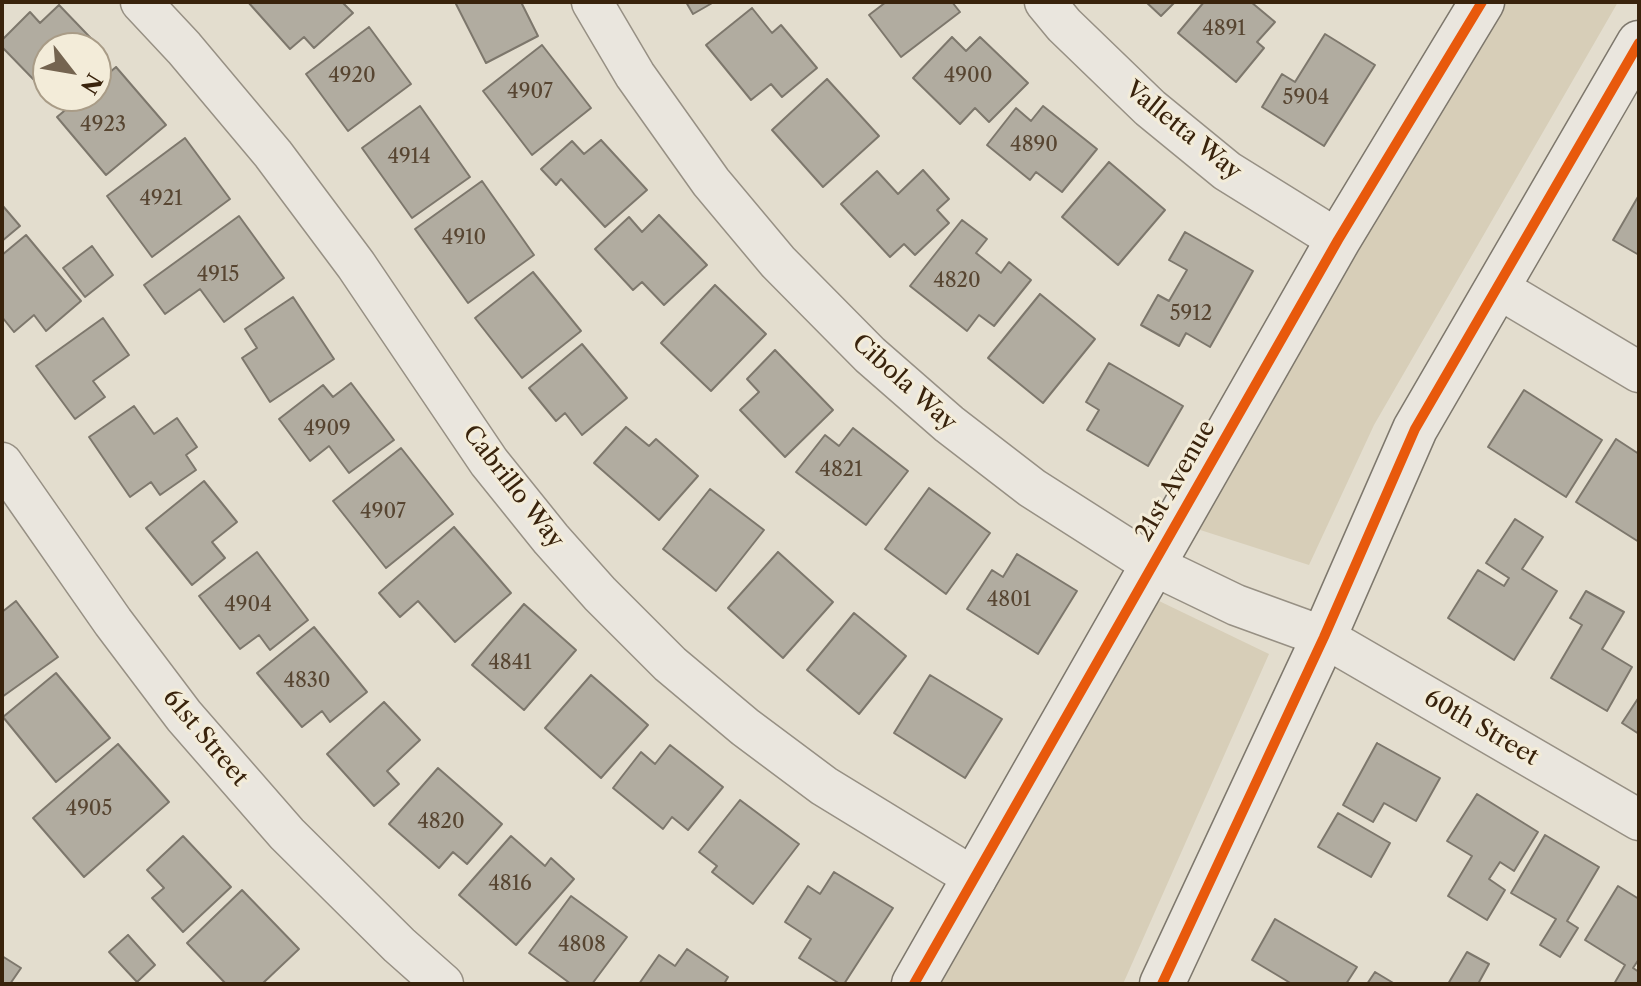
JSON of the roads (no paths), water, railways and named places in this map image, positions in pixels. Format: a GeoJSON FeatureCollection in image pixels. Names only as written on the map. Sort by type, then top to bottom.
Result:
{"type":"FeatureCollection","features":[{"type":"Feature","properties":{"kind":"street","name":"Cabrillo Way"},"geometry":{"type":"LineString","coordinates":[[141,2],[273,154],[356,265],[489,462],[600,594],[670,664],[745,727],[824,786],[976,879]]}},
{"type":"Feature","properties":{"kind":"street","name":"Cibola Way"},"geometry":{"type":"LineString","coordinates":[[592,2],[635,75],[711,182],[778,262],[870,355],[949,424],[1032,488],[1151,564],[1236,605],[1324,637]]}},
{"type":"Feature","properties":{"kind":"street","name":"Valletta Way"},"geometry":{"type":"LineString","coordinates":[[1045,2],[1064,25],[1150,108],[1227,171],[1338,240]]}},
{"type":"Feature","properties":{"kind":"street","name":"21st Avenue"},"geometry":{"type":"LineString","coordinates":[[914,984],[1338,240],[1482,2]]}},
{"type":"Feature","properties":{"kind":"street"},"geometry":{"type":"LineString","coordinates":[[1162,984],[1324,637],[1415,429],[1639,43]]}},
{"type":"Feature","properties":{"kind":"street"},"geometry":{"type":"LineString","coordinates":[[1498,288],[1639,372]]}},
{"type":"Feature","properties":{"kind":"street","name":"61st Street"},"geometry":{"type":"LineString","coordinates":[[2,463],[113,622],[184,716],[287,834],[443,984]]}},
{"type":"Feature","properties":{"kind":"street","name":"60th Street"},"geometry":{"type":"LineString","coordinates":[[1324,637],[1639,820]]}}]}
